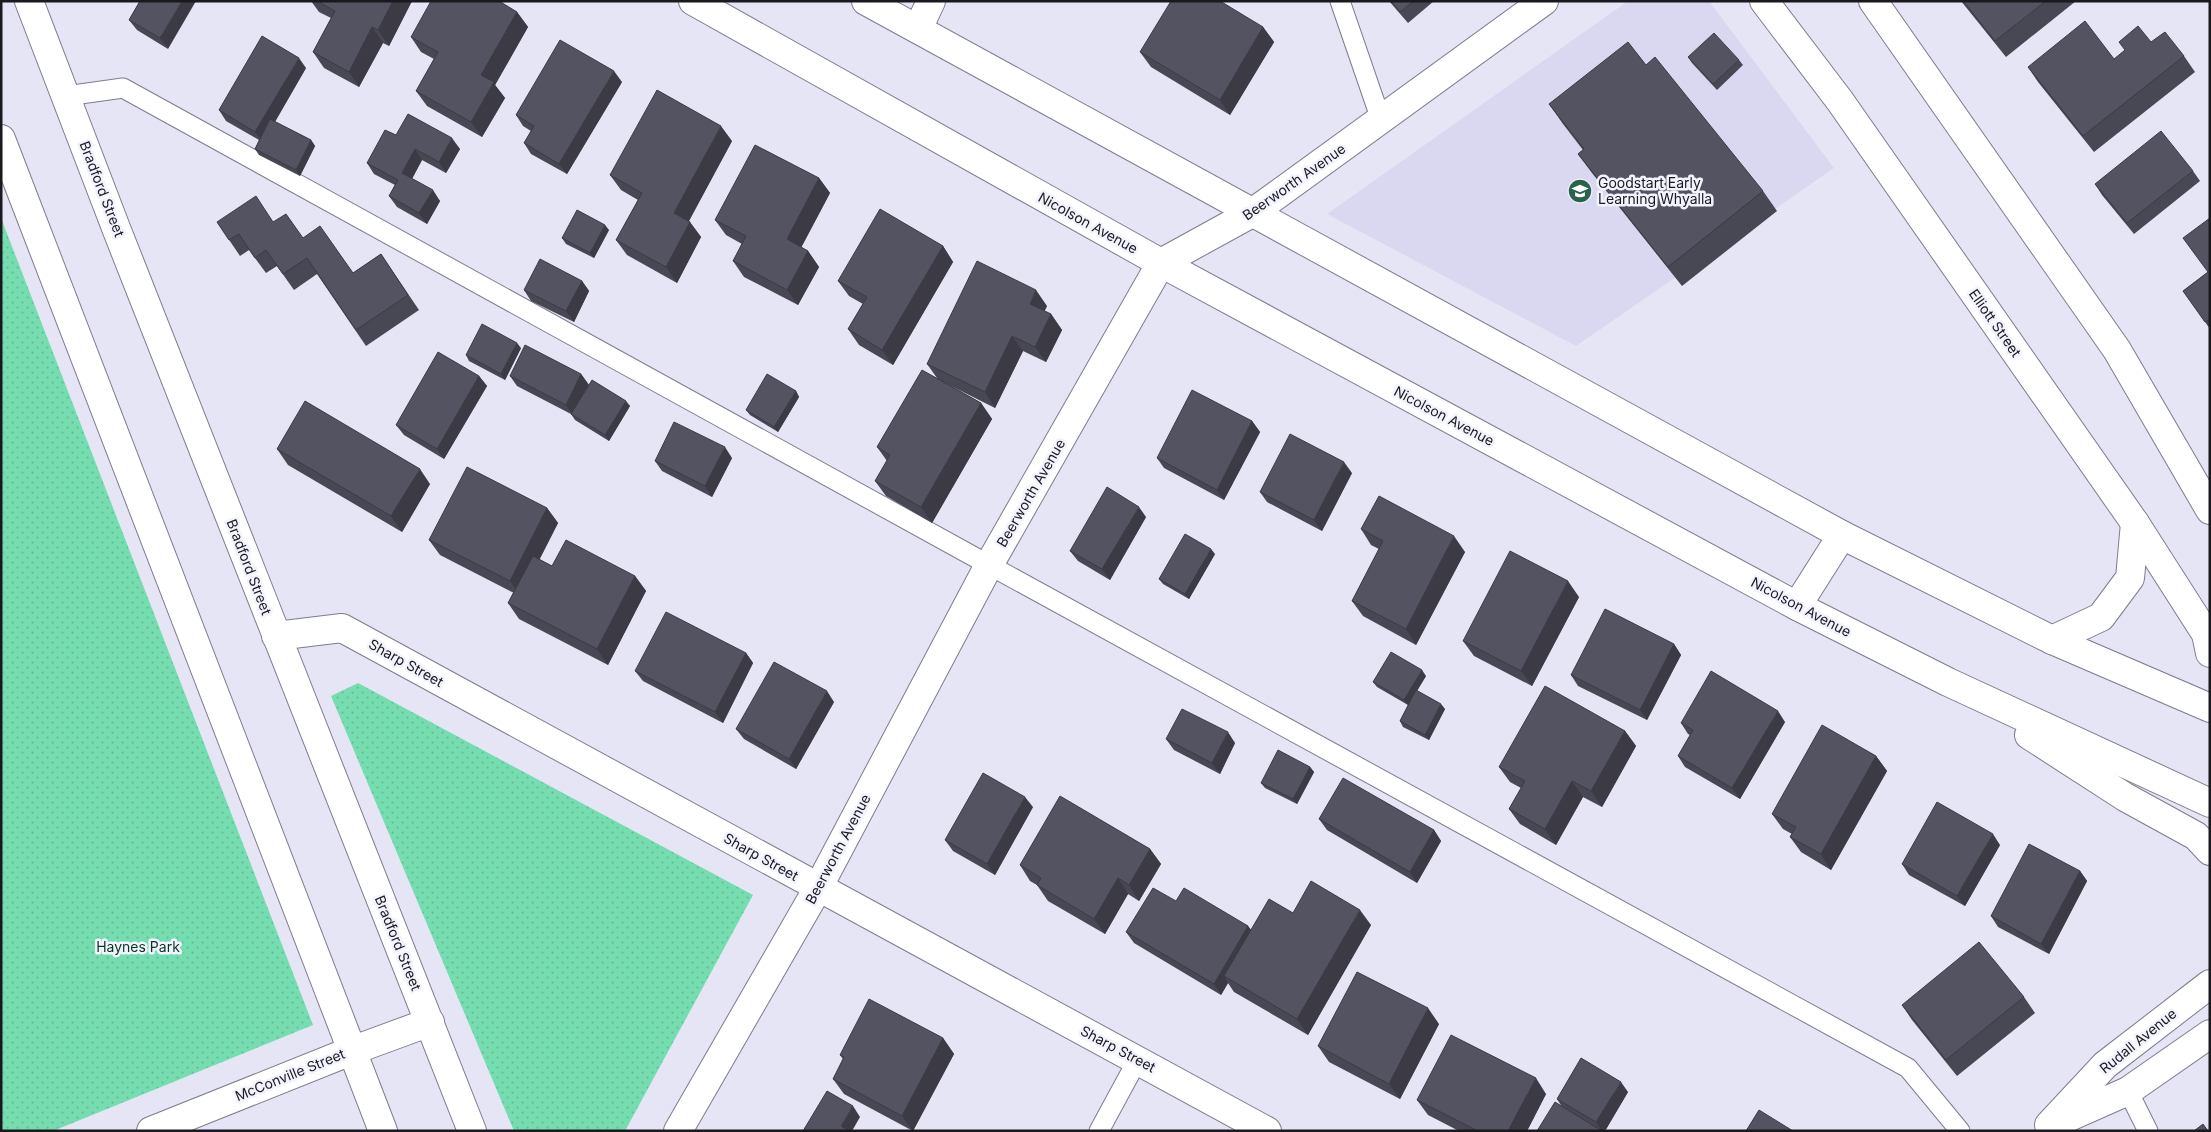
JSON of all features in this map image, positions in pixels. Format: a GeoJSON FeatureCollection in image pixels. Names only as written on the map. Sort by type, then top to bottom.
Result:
{"type":"FeatureCollection","features":[{"type":"Feature","properties":{"kind":"street","name":"Bradford Street"},"geometry":{"type":"LineString","coordinates":[[30,1],[276,636],[472,1131]]}},
{"type":"Feature","properties":{"kind":"street","name":"Nicolson Avenue"},"geometry":{"type":"LineString","coordinates":[[693,1],[1161,263],[1797,606],[1948,682],[2210,803]]}},
{"type":"Feature","properties":{"kind":"street"},"geometry":{"type":"LineString","coordinates":[[866,1],[1842,534],[2052,640],[2210,708]]}},
{"type":"Feature","properties":{"kind":"street"},"geometry":{"type":"LineString","coordinates":[[918,29],[931,1]]}},
{"type":"Feature","properties":{"kind":"street","name":"Beerworth Avenue"},"geometry":{"type":"LineString","coordinates":[[678,1131],[818,888],[989,565],[1161,263],[1252,213],[1544,1]]}},
{"type":"Feature","properties":{"kind":"street","name":"Elliott Street"},"geometry":{"type":"LineString","coordinates":[[1764,1],[1840,101],[2135,523],[2206,634],[2210,653]]}},
{"type":"Feature","properties":{"kind":"street"},"geometry":{"type":"LineString","coordinates":[[1873,1],[2117,350],[2210,510]]}},
{"type":"Feature","properties":{"kind":"street"},"geometry":{"type":"LineString","coordinates":[[1,139],[383,1131]]}},
{"type":"Feature","properties":{"kind":"street"},"geometry":{"type":"LineString","coordinates":[[2052,640],[2101,617],[2130,578],[2135,523]]}},
{"type":"Feature","properties":{"kind":"street"},"geometry":{"type":"LineString","coordinates":[[1797,606],[1842,534]]}},
{"type":"Feature","properties":{"kind":"street","name":"Sharp Street"},"geometry":{"type":"LineString","coordinates":[[276,636],[342,628],[1266,1131]]}},
{"type":"Feature","properties":{"kind":"street"},"geometry":{"type":"LineString","coordinates":[[1948,682],[2124,797],[2196,836],[2210,851]]}},
{"type":"Feature","properties":{"kind":"street","name":"Rudall Avenue"},"geometry":{"type":"LineString","coordinates":[[2045,1128],[2105,1065],[2210,984]]}},
{"type":"Feature","properties":{"kind":"street","name":"McConville Street"},"geometry":{"type":"LineString","coordinates":[[150,1131],[351,1051],[430,1022]]}},
{"type":"Feature","properties":{"kind":"street","name":"Rudall Avenue"},"geometry":{"type":"LineString","coordinates":[[2045,1128],[2128,1091],[2210,1034]]}},
{"type":"Feature","properties":{"kind":"lane"},"geometry":{"type":"LineString","coordinates":[[1340,1],[1381,120]]}},
{"type":"Feature","properties":{"kind":"lane"},"geometry":{"type":"LineString","coordinates":[[66,96],[124,88],[989,565],[1908,1068],[1960,1131]]}},
{"type":"Feature","properties":{"kind":"lane"},"geometry":{"type":"LineString","coordinates":[[1099,1131],[1138,1060]]}},
{"type":"Feature","properties":{"kind":"lane"},"geometry":{"type":"LineString","coordinates":[[2128,1091],[2148,1131]]}},
{"type":"Feature","properties":{"kind":"shaded area","name":"Goodstart Early Learning Whyalla"},"geometry":{"type":"Polygon","coordinates":[[[1628,1],[1709,1],[1834,168],[1576,346],[1327,214],[1628,1]]]}},
{"type":"Feature","properties":{"kind":"green space","name":"Haynes Park"},"geometry":{"type":"Polygon","coordinates":[[[1,218],[313,1025],[53,1131],[1,1131],[1,218]]]}},
{"type":"Feature","properties":{"kind":"green space"},"geometry":{"type":"Polygon","coordinates":[[[358,683],[753,895],[625,1131],[514,1131],[331,696],[358,683]]]}},
{"type":"Feature","properties":{"kind":"building"},"geometry":{"type":"Polygon","coordinates":[[[140,1],[182,1],[160,38],[129,20],[140,1]]]}},
{"type":"Feature","properties":{"kind":"building"},"geometry":{"type":"Polygon","coordinates":[[[317,1],[393,1],[378,30],[372,27],[349,72],[313,52],[335,11],[317,1]]]}},
{"type":"Feature","properties":{"kind":"building"},"geometry":{"type":"Polygon","coordinates":[[[431,1],[499,1],[517,12],[481,75],[494,82],[471,122],[416,91],[438,52],[411,37],[431,1]]]}},
{"type":"Feature","properties":{"kind":"building"},"geometry":{"type":"Polygon","coordinates":[[[1171,1],[1220,1],[1263,27],[1220,100],[1140,52],[1171,1]]]}},
{"type":"Feature","properties":{"kind":"building"},"geometry":{"type":"Polygon","coordinates":[[[1391,1],[1414,1],[1400,12],[1391,1]]]}},
{"type":"Feature","properties":{"kind":"building"},"geometry":{"type":"Polygon","coordinates":[[[1963,1],[2046,1],[1995,41],[1963,1]]]}},
{"type":"Feature","properties":{"kind":"building"},"geometry":{"type":"Polygon","coordinates":[[[2085,21],[2114,59],[2125,50],[2119,42],[2138,26],[2151,42],[2165,32],[2184,56],[2083,136],[2028,67],[2085,21]]]}},
{"type":"Feature","properties":{"kind":"building"},"geometry":{"type":"Polygon","coordinates":[[[1714,33],[1739,60],[1713,84],[1688,57],[1714,33]]]}},
{"type":"Feature","properties":{"kind":"building"},"geometry":{"type":"Polygon","coordinates":[[[262,36],[299,58],[255,132],[219,110],[262,36]]]}},
{"type":"Feature","properties":{"kind":"building"},"geometry":{"type":"Polygon","coordinates":[[[560,40],[614,71],[559,164],[524,143],[534,126],[516,115],[560,40]]]}},
{"type":"Feature","properties":{"kind":"building"},"geometry":{"type":"Polygon","coordinates":[[[1628,42],[1646,65],[1655,57],[1763,191],[1668,267],[1578,154],[1584,149],[1549,104],[1628,42]]]}},
{"type":"Feature","properties":{"kind":"building"},"geometry":{"type":"Polygon","coordinates":[[[657,90],[721,126],[674,213],[690,222],[666,267],[616,240],[642,193],[610,175],[657,90]]]}},
{"type":"Feature","properties":{"kind":"building"},"geometry":{"type":"Polygon","coordinates":[[[408,114],[452,138],[439,162],[415,149],[402,173],[433,190],[419,213],[389,196],[398,180],[367,163],[385,130],[396,135],[408,114]]]}},
{"type":"Feature","properties":{"kind":"building"},"geometry":{"type":"Polygon","coordinates":[[[270,119],[311,140],[296,170],[255,149],[270,119]]]}},
{"type":"Feature","properties":{"kind":"building"},"geometry":{"type":"Polygon","coordinates":[[[2161,131],[2193,171],[2127,223],[2095,184],[2161,131]]]}},
{"type":"Feature","properties":{"kind":"building"},"geometry":{"type":"Polygon","coordinates":[[[755,145],[819,178],[787,239],[808,251],[787,290],[733,261],[746,236],[715,220],[755,145]]]}},
{"type":"Feature","properties":{"kind":"building"},"geometry":{"type":"Polygon","coordinates":[[[256,196],[273,222],[286,214],[303,238],[320,226],[353,273],[381,254],[408,295],[356,330],[307,258],[283,274],[266,250],[255,258],[239,234],[229,240],[217,222],[256,196]]]}},
{"type":"Feature","properties":{"kind":"building"},"geometry":{"type":"Polygon","coordinates":[[[880,209],[943,246],[882,350],[848,329],[867,297],[838,281],[880,209]]]}},
{"type":"Feature","properties":{"kind":"building"},"geometry":{"type":"Polygon","coordinates":[[[577,210],[605,225],[590,253],[562,238],[577,210]]]}},
{"type":"Feature","properties":{"kind":"building"},"geometry":{"type":"Polygon","coordinates":[[[2210,218],[2210,319],[2205,322],[2183,291],[2208,272],[2183,238],[2210,218]]]}},
{"type":"Feature","properties":{"kind":"building"},"geometry":{"type":"Polygon","coordinates":[[[540,259],[582,281],[566,311],[524,290],[540,259]]]}},
{"type":"Feature","properties":{"kind":"building"},"geometry":{"type":"Polygon","coordinates":[[[977,261],[1036,290],[1030,304],[1051,314],[1035,347],[1012,336],[985,392],[927,364],[977,261]]]}},
{"type":"Feature","properties":{"kind":"building"},"geometry":{"type":"Polygon","coordinates":[[[482,324],[517,343],[501,374],[466,355],[482,324]]]}},
{"type":"Feature","properties":{"kind":"building"},"geometry":{"type":"Polygon","coordinates":[[[525,345],[581,374],[566,405],[510,376],[525,345]]]}},
{"type":"Feature","properties":{"kind":"building"},"geometry":{"type":"Polygon","coordinates":[[[438,352],[479,376],[437,449],[396,425],[438,352]]]}},
{"type":"Feature","properties":{"kind":"building"},"geometry":{"type":"Polygon","coordinates":[[[922,370],[981,403],[921,507],[875,481],[890,455],[877,447],[922,370]]]}},
{"type":"Feature","properties":{"kind":"building"},"geometry":{"type":"Polygon","coordinates":[[[767,374],[796,391],[774,427],[746,410],[767,374]]]}},
{"type":"Feature","properties":{"kind":"building"},"geometry":{"type":"Polygon","coordinates":[[[592,380],[626,401],[605,435],[571,414],[592,380]]]}},
{"type":"Feature","properties":{"kind":"building"},"geometry":{"type":"Polygon","coordinates":[[[1192,390],[1252,421],[1217,490],[1157,458],[1192,390]]]}},
{"type":"Feature","properties":{"kind":"building"},"geometry":{"type":"Polygon","coordinates":[[[305,401],[420,469],[391,516],[277,449],[305,401]]]}},
{"type":"Feature","properties":{"kind":"building"},"geometry":{"type":"Polygon","coordinates":[[[674,422],[725,447],[705,486],[655,461],[674,422]]]}},
{"type":"Feature","properties":{"kind":"building"},"geometry":{"type":"Polygon","coordinates":[[[1290,434],[1344,462],[1314,520],[1260,492],[1290,434]]]}},
{"type":"Feature","properties":{"kind":"building"},"geometry":{"type":"Polygon","coordinates":[[[467,467],[547,508],[510,581],[429,540],[467,467]]]}},
{"type":"Feature","properties":{"kind":"building"},"geometry":{"type":"Polygon","coordinates":[[[1107,487],[1139,507],[1102,569],[1070,551],[1107,487]]]}},
{"type":"Feature","properties":{"kind":"building"},"geometry":{"type":"Polygon","coordinates":[[[1379,496],[1454,536],[1406,629],[1352,601],[1383,541],[1361,529],[1379,496]]]}},
{"type":"Feature","properties":{"kind":"building"},"geometry":{"type":"Polygon","coordinates":[[[1185,534],[1211,549],[1185,594],[1159,579],[1185,534]]]}},
{"type":"Feature","properties":{"kind":"building"},"geometry":{"type":"Polygon","coordinates":[[[566,540],[635,576],[597,649],[508,603],[533,556],[552,566],[566,540]]]}},
{"type":"Feature","properties":{"kind":"building"},"geometry":{"type":"Polygon","coordinates":[[[1510,551],[1568,581],[1521,671],[1463,641],[1510,551]]]}},
{"type":"Feature","properties":{"kind":"building"},"geometry":{"type":"Polygon","coordinates":[[[1605,609],[1674,644],[1640,710],[1571,675],[1605,609]]]}},
{"type":"Feature","properties":{"kind":"building"},"geometry":{"type":"Polygon","coordinates":[[[666,612],[746,653],[715,712],[635,671],[666,612]]]}},
{"type":"Feature","properties":{"kind":"building"},"geometry":{"type":"Polygon","coordinates":[[[1391,652],[1422,670],[1404,700],[1373,682],[1391,652]]]}},
{"type":"Feature","properties":{"kind":"building"},"geometry":{"type":"Polygon","coordinates":[[[774,662],[827,691],[789,759],[736,729],[774,662]]]}},
{"type":"Feature","properties":{"kind":"building"},"geometry":{"type":"Polygon","coordinates":[[[1711,671],[1778,711],[1732,788],[1678,756],[1693,730],[1681,723],[1711,671]]]}},
{"type":"Feature","properties":{"kind":"building"},"geometry":{"type":"Polygon","coordinates":[[[1545,686],[1625,731],[1591,791],[1572,781],[1545,829],[1509,809],[1525,781],[1499,767],[1545,686]]]}},
{"type":"Feature","properties":{"kind":"building"},"geometry":{"type":"Polygon","coordinates":[[[1416,690],[1441,704],[1425,735],[1400,721],[1416,690]]]}},
{"type":"Feature","properties":{"kind":"building"},"geometry":{"type":"Polygon","coordinates":[[[1182,709],[1228,732],[1212,763],[1166,739],[1182,709]]]}},
{"type":"Feature","properties":{"kind":"building"},"geometry":{"type":"Polygon","coordinates":[[[1822,725],[1876,756],[1821,854],[1790,837],[1796,827],[1772,814],[1822,725]]]}},
{"type":"Feature","properties":{"kind":"building"},"geometry":{"type":"Polygon","coordinates":[[[1278,750],[1310,767],[1293,799],[1261,783],[1278,750]]]}},
{"type":"Feature","properties":{"kind":"building"},"geometry":{"type":"Polygon","coordinates":[[[983,773],[1025,797],[987,864],[945,840],[983,773]]]}},
{"type":"Feature","properties":{"kind":"building"},"geometry":{"type":"Polygon","coordinates":[[[1343,778],[1434,830],[1410,872],[1319,819],[1343,778]]]}},
{"type":"Feature","properties":{"kind":"building"},"geometry":{"type":"Polygon","coordinates":[[[1060,796],[1150,849],[1129,885],[1118,878],[1094,919],[1037,885],[1041,878],[1020,865],[1060,796]]]}},
{"type":"Feature","properties":{"kind":"building"},"geometry":{"type":"Polygon","coordinates":[[[1937,802],[1993,834],[1957,896],[1902,864],[1937,802]]]}},
{"type":"Feature","properties":{"kind":"building"},"geometry":{"type":"Polygon","coordinates":[[[2029,844],[2080,871],[2041,944],[1991,916],[2029,844]]]}},
{"type":"Feature","properties":{"kind":"building"},"geometry":{"type":"Polygon","coordinates":[[[1311,881],[1360,910],[1297,1019],[1224,976],[1269,899],[1293,913],[1311,881]]]}},
{"type":"Feature","properties":{"kind":"building"},"geometry":{"type":"Polygon","coordinates":[[[1153,888],[1176,901],[1184,888],[1248,926],[1214,984],[1126,932],[1153,888]]]}},
{"type":"Feature","properties":{"kind":"building"},"geometry":{"type":"Polygon","coordinates":[[[1979,942],[2024,997],[1946,1060],[1902,1005],[1979,942]]]}},
{"type":"Feature","properties":{"kind":"building"},"geometry":{"type":"Polygon","coordinates":[[[1357,972],[1428,1008],[1389,1084],[1318,1046],[1357,972]]]}},
{"type":"Feature","properties":{"kind":"building"},"geometry":{"type":"Polygon","coordinates":[[[869,999],[943,1038],[902,1116],[833,1079],[844,1057],[840,1055],[869,999]]]}},
{"type":"Feature","properties":{"kind":"building"},"geometry":{"type":"Polygon","coordinates":[[[1451,1035],[1536,1078],[1508,1131],[1478,1131],[1417,1100],[1451,1035]]]}},
{"type":"Feature","properties":{"kind":"building"},"geometry":{"type":"Polygon","coordinates":[[[1581,1058],[1621,1082],[1596,1122],[1557,1099],[1581,1058]]]}},
{"type":"Feature","properties":{"kind":"building"},"geometry":{"type":"Polygon","coordinates":[[[827,1091],[853,1106],[841,1126],[849,1131],[803,1131],[827,1091]]]}},
{"type":"Feature","properties":{"kind":"building"},"geometry":{"type":"Polygon","coordinates":[[[1555,1102],[1602,1131],[1537,1131],[1555,1102]]]}},
{"type":"Feature","properties":{"kind":"building"},"geometry":{"type":"Polygon","coordinates":[[[1759,1110],[1793,1131],[1746,1131],[1759,1110]]]}},
{"type":"Feature","properties":{"kind":"building"},"geometry":{"type":"Polygon","coordinates":[[[2203,1124],[2208,1131],[2194,1131],[2203,1124]]]}},
{"type":"Feature","properties":{"kind":"place","name":"Goodstart Early Learning Whyalla"},"geometry":{"type":"Point","coordinates":[1580,191]}}]}
